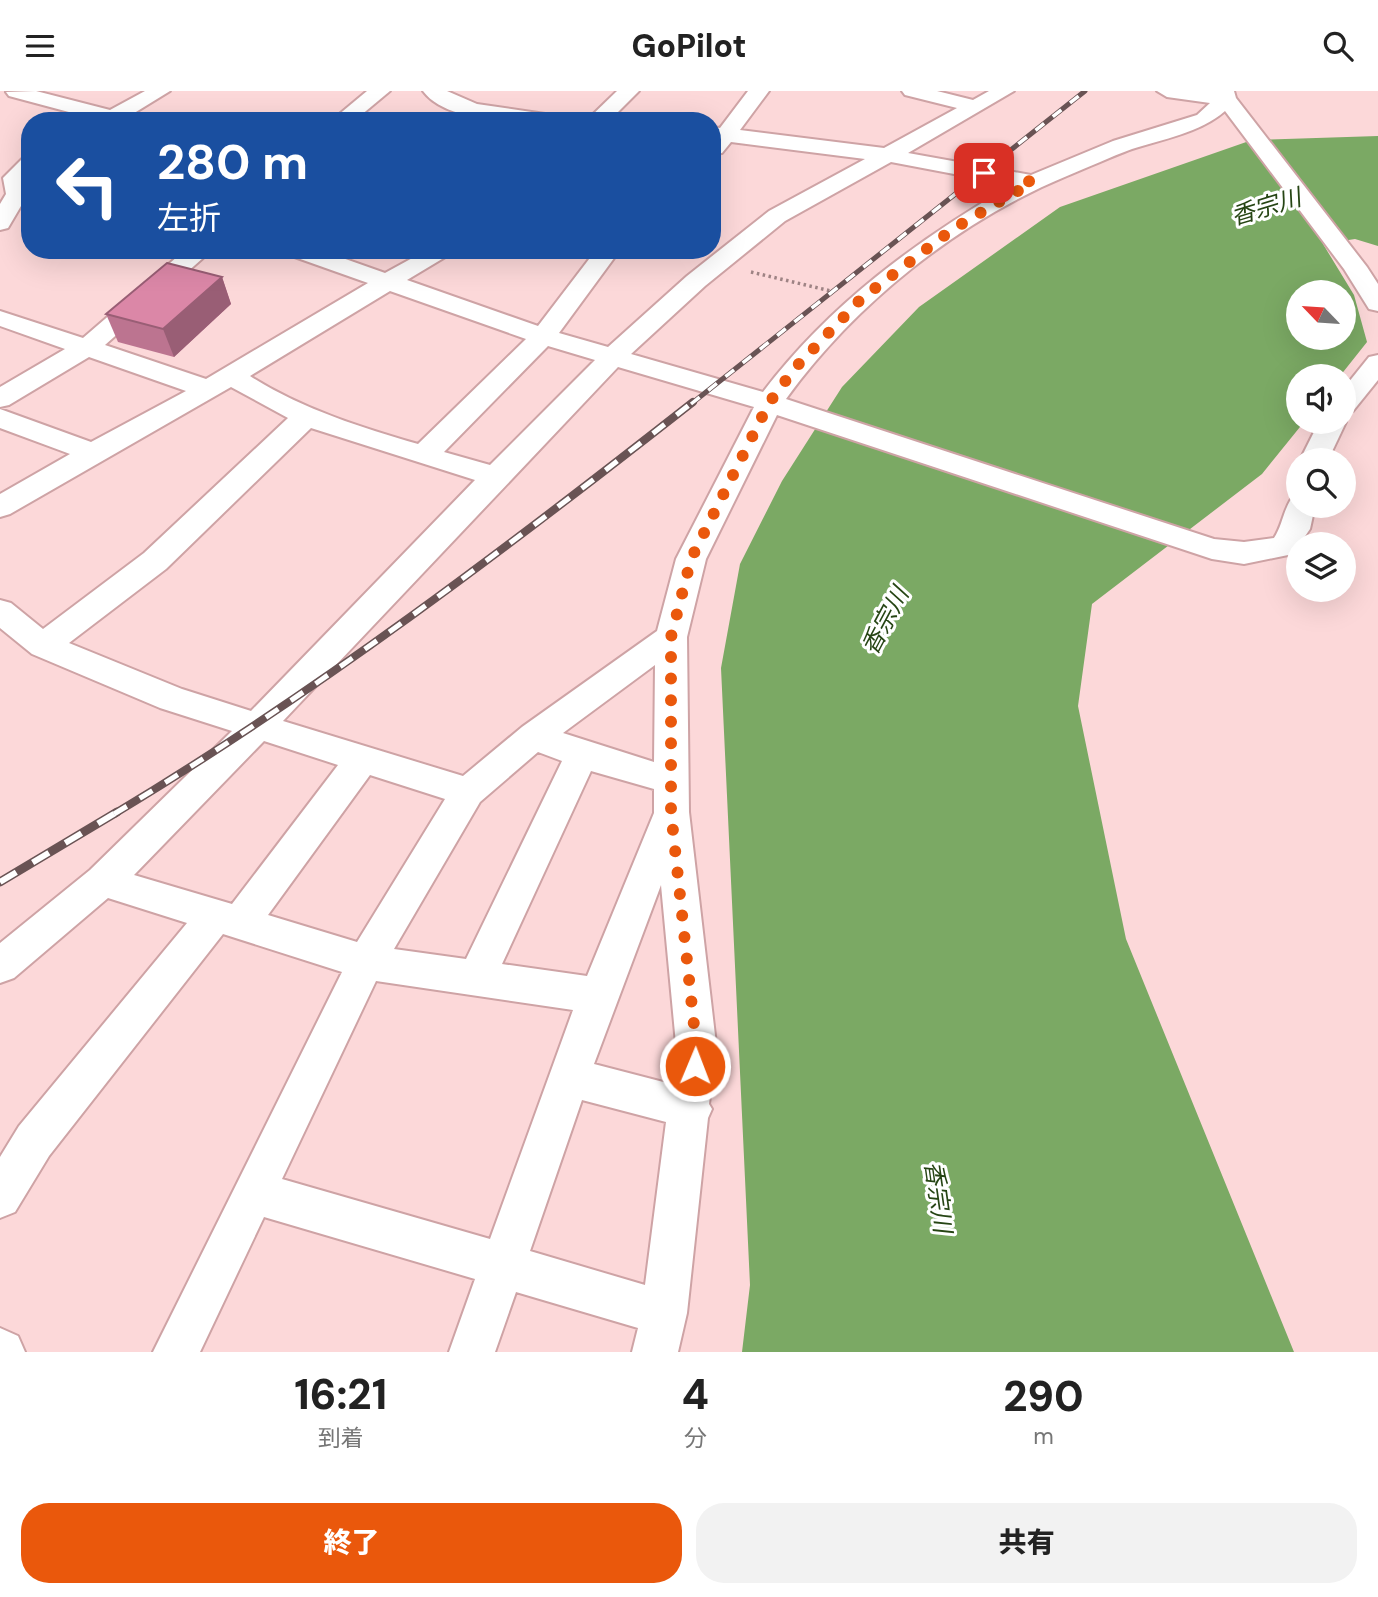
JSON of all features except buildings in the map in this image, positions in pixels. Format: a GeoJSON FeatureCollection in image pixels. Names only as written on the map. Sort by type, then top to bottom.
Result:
{"type":"FeatureCollection","features":[{"type":"Feature","properties":{"kind":"street"},"geometry":{"type":"LineString","coordinates":[[127,112],[160,91]]}},
{"type":"Feature","properties":{"kind":"street"},"geometry":{"type":"LineString","coordinates":[[353,112],[380,91]]}},
{"type":"Feature","properties":{"kind":"street"},"geometry":{"type":"LineString","coordinates":[[433,91],[447,102],[490,112]]}},
{"type":"Feature","properties":{"kind":"street"},"geometry":{"type":"LineString","coordinates":[[474,109],[492,91]]}},
{"type":"Feature","properties":{"kind":"street"},"geometry":{"type":"LineString","coordinates":[[606,112],[629,91]]}},
{"type":"Feature","properties":{"kind":"street"},"geometry":{"type":"LineString","coordinates":[[721,133],[760,91]]}},
{"type":"Feature","properties":{"kind":"street"},"geometry":{"type":"LineString","coordinates":[[912,91],[973,106]]}},
{"type":"Feature","properties":{"kind":"street"},"geometry":{"type":"LineString","coordinates":[[0,966],[103,881],[182,805],[495,476],[614,356],[718,264],[777,216],[1004,91]]}},
{"type":"Feature","properties":{"kind":"street"},"geometry":{"type":"LineString","coordinates":[[1167,91],[1225,95],[1378,304]]}},
{"type":"Feature","properties":{"kind":"street"},"geometry":{"type":"LineString","coordinates":[[12,95],[82,112]]}},
{"type":"Feature","properties":{"kind":"street"},"geometry":{"type":"LineString","coordinates":[[254,1192],[503,1264],[660,1333],[691,1109],[696,1044],[672,797],[671,637],[691,559],[782,408],[795,368],[861,299],[953,229],[1033,182],[1121,146],[1204,119],[1225,95]]}},
{"type":"Feature","properties":{"kind":"street"},"geometry":{"type":"LineString","coordinates":[[721,134],[886,155],[1033,182]]}},
{"type":"Feature","properties":{"kind":"street"},"geometry":{"type":"LineString","coordinates":[[21,172],[14,178],[17,194],[0,225],[21,226]]}},
{"type":"Feature","properties":{"kind":"street"},"geometry":{"type":"LineString","coordinates":[[0,399],[87,347],[190,259]]}},
{"type":"Feature","properties":{"kind":"street"},"geometry":{"type":"LineString","coordinates":[[323,259],[543,336],[782,408],[1212,549],[1244,553],[1283,547],[1295,529],[1298,518]]}},
{"type":"Feature","properties":{"kind":"street"},"geometry":{"type":"LineString","coordinates":[[0,507],[91,452],[220,383],[385,280],[427,259]]}},
{"type":"Feature","properties":{"kind":"street"},"geometry":{"type":"LineString","coordinates":[[425,454],[543,336],[601,259]]}},
{"type":"Feature","properties":{"kind":"street"},"geometry":{"type":"LineString","coordinates":[[0,318],[87,347],[220,383],[307,416],[495,476]]}},
{"type":"Feature","properties":{"kind":"street"},"geometry":{"type":"LineString","coordinates":[[1356,390],[1378,363]]}},
{"type":"Feature","properties":{"kind":"street"},"geometry":{"type":"LineString","coordinates":[[43,646],[155,561],[307,416]]}},
{"type":"Feature","properties":{"kind":"street"},"geometry":{"type":"LineString","coordinates":[[0,418],[91,452]]}},
{"type":"Feature","properties":{"kind":"street"},"geometry":{"type":"LineString","coordinates":[[0,611],[43,646],[172,699],[468,792]]}},
{"type":"Feature","properties":{"kind":"street"},"geometry":{"type":"LineString","coordinates":[[176,1352],[366,962],[468,792],[534,736],[671,637]]}},
{"type":"Feature","properties":{"kind":"street"},"geometry":{"type":"LineString","coordinates":[[534,736],[672,797]]}},
{"type":"Feature","properties":{"kind":"street"},"geometry":{"type":"LineString","coordinates":[[477,976],[582,755]]}},
{"type":"Feature","properties":{"kind":"street"},"geometry":{"type":"LineString","coordinates":[[0,1196],[34,1142],[228,919],[362,759]]}},
{"type":"Feature","properties":{"kind":"street"},"geometry":{"type":"LineString","coordinates":[[472,1352],[598,996],[672,797]]}},
{"type":"Feature","properties":{"kind":"street"},"geometry":{"type":"LineString","coordinates":[[103,881],[366,962],[477,976],[598,996]]}},
{"type":"Feature","properties":{"kind":"street"},"geometry":{"type":"LineString","coordinates":[[570,1077],[691,1109]]}},
{"type":"Feature","properties":{"kind":"path"},"geometry":{"type":"LineString","coordinates":[[698,259],[861,299]]}},
{"type":"Feature","properties":{"kind":"water","name":"香宗川"},"geometry":{"type":"Polygon","coordinates":[[[1378,136],[1378,246],[1355,239],[1323,244],[1345,280],[1286,280],[1286,350],[1356,350],[1356,302],[1367,342],[1350,364],[1286,364],[1286,434],[1294,434],[1262,474],[1092,604],[1078,706],[1126,939],[1294,1352],[742,1352],[750,1285],[721,668],[740,564],[782,481],[842,387],[919,307],[1060,207],[1252,140],[1378,136]]]}},
{"type":"Feature","properties":{"kind":"railway"},"geometry":{"type":"LineString","coordinates":[[691,404],[1085,91]]}},
{"type":"Feature","properties":{"kind":"railway"},"geometry":{"type":"LineString","coordinates":[[114,814],[264,719],[337,669],[553,511],[693,402]]}},
{"type":"Feature","properties":{"kind":"railway"},"geometry":{"type":"LineString","coordinates":[[0,882],[117,812]]}},
{"type":"Feature","properties":{"kind":"route"},"geometry":{"type":"LineString","coordinates":[[695,1066],[696,1044],[671,812],[671,637],[691,559],[769,403],[795,368],[861,299],[953,229],[1033,182],[984,173]]}}]}
